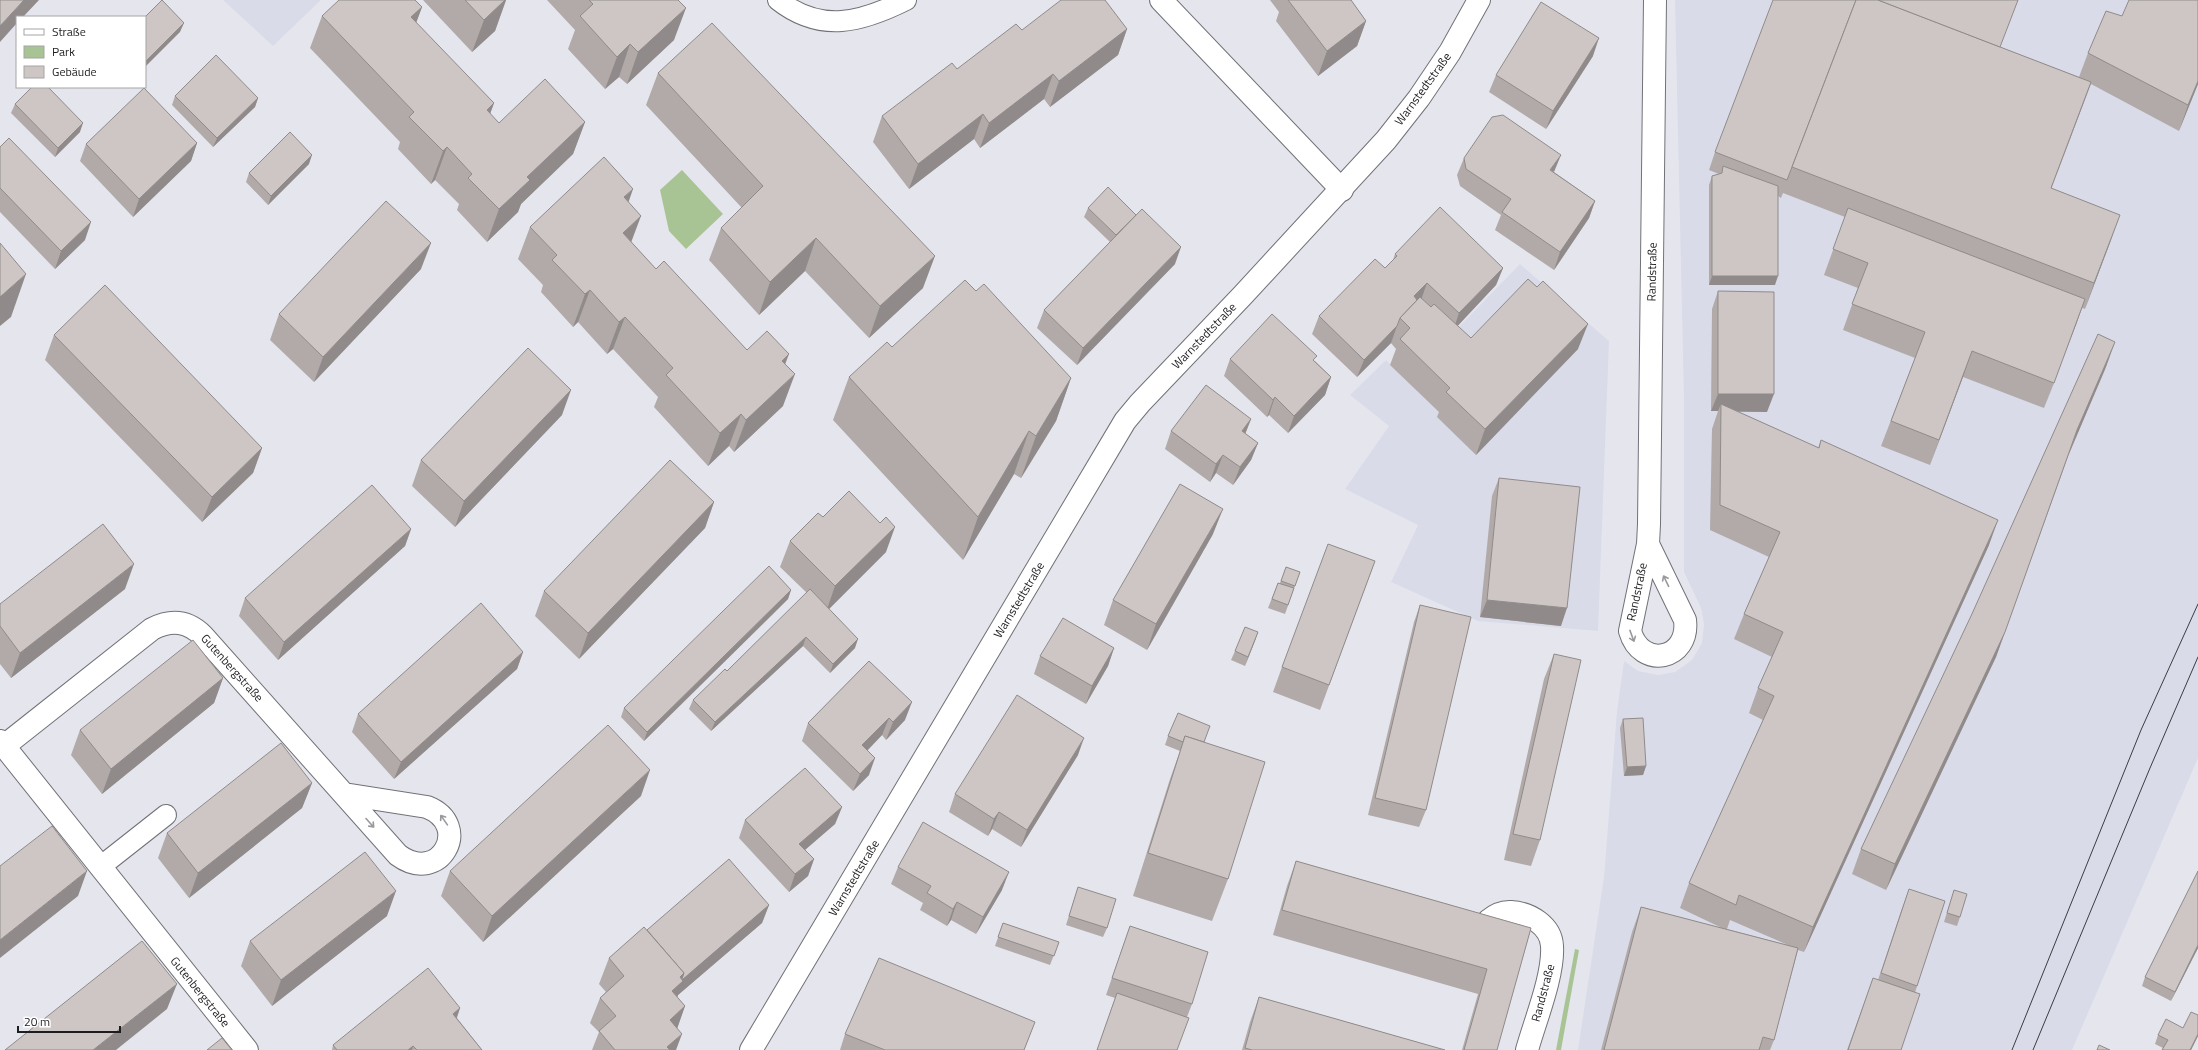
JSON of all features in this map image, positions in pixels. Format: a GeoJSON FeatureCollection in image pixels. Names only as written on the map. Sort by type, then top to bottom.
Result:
{"type":"FeatureCollection","features":[{"type":"Feature","properties":{"kind":"street"},"geometry":{"type":"LineString","coordinates":[[1161,0],[1342,190]]}},
{"type":"Feature","properties":{"kind":"street","name":"Warnstedtstraße"},"geometry":{"type":"LineString","coordinates":[[751,1050],[1125,421],[1140,403],[1342,190],[1386,140],[1419,98],[1450,52],[1479,0]]}},
{"type":"Feature","properties":{"kind":"street","name":"Randstraße"},"geometry":{"type":"LineString","coordinates":[[1648,544],[1655,0]]}},
{"type":"Feature","properties":{"kind":"street","name":"Gutenbergstraße"},"geometry":{"type":"LineString","coordinates":[[247,1050],[2,744],[152,629],[166,623],[181,622],[193,628],[203,636],[344,794]]}},
{"type":"Feature","properties":{"kind":"street","name":"Randstraße"},"geometry":{"type":"LineString","coordinates":[[1474,940],[1480,929],[1493,917],[1509,912],[1524,913],[1536,919],[1546,930],[1552,944],[1552,963],[1527,1050]]}},
{"type":"Feature","properties":{"kind":"lane"},"geometry":{"type":"LineString","coordinates":[[778,0],[803,15],[821,20],[842,22],[863,19],[906,0]]}},
{"type":"Feature","properties":{"kind":"lane"},"geometry":{"type":"LineString","coordinates":[[100,867],[166,815]]}},
{"type":"Feature","properties":{"kind":"shaded area"},"geometry":{"type":"Polygon","coordinates":[[[223,0],[321,0],[273,46],[223,0]]]}},
{"type":"Feature","properties":{"kind":"shaded area"},"geometry":{"type":"Polygon","coordinates":[[[1675,0],[2198,0],[2198,758],[2072,1050],[1578,1050],[1604,877],[1617,711],[1624,661],[1638,671],[1658,675],[1675,672],[1692,660],[1702,643],[1704,624],[1701,608],[1684,572],[1684,401],[1675,0]]]}},
{"type":"Feature","properties":{"kind":"shaded area"},"geometry":{"type":"Polygon","coordinates":[[[1520,264],[1609,341],[1598,631],[1478,621],[1391,582],[1418,525],[1345,489],[1389,426],[1350,395],[1386,360],[1391,365],[1401,354],[1391,343],[1419,315],[1446,340],[1520,264]]]}},
{"type":"Feature","properties":{"kind":"green space"},"geometry":{"type":"Polygon","coordinates":[[[682,170],[723,214],[686,249],[669,231],[660,190],[682,170]]]}},
{"type":"Feature","properties":{"kind":"green space"},"geometry":{"type":"Polygon","coordinates":[[[1575,949],[1579,950],[1561,1050],[1556,1050],[1575,949]]]}},
{"type":"Feature","properties":{"kind":"building"},"geometry":{"type":"Polygon","coordinates":[[[0,0],[24,0],[0,26],[0,0]]]}},
{"type":"Feature","properties":{"kind":"building"},"geometry":{"type":"Polygon","coordinates":[[[162,0],[184,23],[146,61],[146,16],[162,0]]]}},
{"type":"Feature","properties":{"kind":"building"},"geometry":{"type":"Polygon","coordinates":[[[339,0],[415,0],[422,7],[411,17],[494,103],[487,110],[499,123],[545,79],[585,122],[527,177],[530,180],[499,209],[468,178],[472,174],[447,147],[443,151],[409,117],[414,112],[322,16],[339,0]]]}},
{"type":"Feature","properties":{"kind":"building"},"geometry":{"type":"Polygon","coordinates":[[[465,0],[505,0],[484,20],[465,0]]]}},
{"type":"Feature","properties":{"kind":"building"},"geometry":{"type":"Polygon","coordinates":[[[589,0],[678,0],[686,8],[638,52],[630,44],[617,57],[580,16],[593,4],[589,0]]]}},
{"type":"Feature","properties":{"kind":"building"},"geometry":{"type":"Polygon","coordinates":[[[1061,0],[1105,0],[1127,29],[1059,81],[1053,74],[989,123],[983,114],[918,164],[882,116],[952,63],[957,69],[1016,24],[1022,30],[1061,0]]]}},
{"type":"Feature","properties":{"kind":"building"},"geometry":{"type":"Polygon","coordinates":[[[1288,0],[1351,0],[1366,21],[1327,51],[1288,0]]]}},
{"type":"Feature","properties":{"kind":"building"},"geometry":{"type":"Polygon","coordinates":[[[1773,0],[1856,0],[1787,180],[1715,152],[1773,0]]]}},
{"type":"Feature","properties":{"kind":"building"},"geometry":{"type":"Polygon","coordinates":[[[1856,0],[1878,0],[2091,82],[2051,188],[2120,215],[2094,283],[1792,167],[1856,0]]]}},
{"type":"Feature","properties":{"kind":"building"},"geometry":{"type":"Polygon","coordinates":[[[1878,0],[2018,0],[2000,47],[1878,0]]]}},
{"type":"Feature","properties":{"kind":"building"},"geometry":{"type":"Polygon","coordinates":[[[2129,0],[2198,0],[2198,81],[2188,105],[2088,53],[2106,11],[2122,16],[2129,0]]]}},
{"type":"Feature","properties":{"kind":"building"},"geometry":{"type":"Polygon","coordinates":[[[1541,2],[1599,38],[1553,111],[1496,75],[1541,2]]]}},
{"type":"Feature","properties":{"kind":"building"},"geometry":{"type":"Polygon","coordinates":[[[712,23],[935,256],[880,306],[816,238],[770,282],[721,228],[763,186],[658,73],[712,23]]]}},
{"type":"Feature","properties":{"kind":"building"},"geometry":{"type":"Polygon","coordinates":[[[216,55],[258,98],[217,138],[175,96],[216,55]]]}},
{"type":"Feature","properties":{"kind":"building"},"geometry":{"type":"Polygon","coordinates":[[[31,88],[49,88],[83,123],[58,148],[15,104],[31,88]]]}},
{"type":"Feature","properties":{"kind":"building"},"geometry":{"type":"Polygon","coordinates":[[[144,88],[197,143],[139,199],[86,144],[144,88]]]}},
{"type":"Feature","properties":{"kind":"building"},"geometry":{"type":"Polygon","coordinates":[[[1503,115],[1561,155],[1550,170],[1595,201],[1560,252],[1502,212],[1511,199],[1466,169],[1464,158],[1492,117],[1503,115]]]}},
{"type":"Feature","properties":{"kind":"building"},"geometry":{"type":"Polygon","coordinates":[[[290,132],[312,155],[271,196],[249,173],[290,132]]]}},
{"type":"Feature","properties":{"kind":"building"},"geometry":{"type":"Polygon","coordinates":[[[9,138],[91,222],[61,251],[0,188],[0,147],[9,138]]]}},
{"type":"Feature","properties":{"kind":"building"},"geometry":{"type":"Polygon","coordinates":[[[604,157],[633,189],[624,197],[641,216],[623,233],[656,269],[664,261],[747,350],[767,331],[789,354],[782,361],[795,374],[746,420],[741,414],[720,433],[666,375],[673,368],[625,317],[619,322],[590,290],[585,294],[552,260],[557,255],[530,227],[604,157]]]}},
{"type":"Feature","properties":{"kind":"building"},"geometry":{"type":"Polygon","coordinates":[[[1723,166],[1778,186],[1778,276],[1712,276],[1712,176],[1722,173],[1723,166]]]}},
{"type":"Feature","properties":{"kind":"building"},"geometry":{"type":"Polygon","coordinates":[[[1108,187],[1136,215],[1116,235],[1088,208],[1108,187]]]}},
{"type":"Feature","properties":{"kind":"building"},"geometry":{"type":"Polygon","coordinates":[[[386,201],[431,243],[323,357],[279,314],[386,201]]]}},
{"type":"Feature","properties":{"kind":"building"},"geometry":{"type":"Polygon","coordinates":[[[1440,207],[1503,268],[1459,313],[1427,283],[1414,296],[1417,300],[1400,318],[1397,326],[1364,360],[1319,316],[1375,259],[1385,268],[1397,256],[1395,254],[1440,207]]]}},
{"type":"Feature","properties":{"kind":"building"},"geometry":{"type":"Polygon","coordinates":[[[1848,208],[2085,299],[2054,383],[1972,351],[1939,440],[1891,421],[1925,332],[1852,304],[1868,263],[1833,249],[1848,208]]]}},
{"type":"Feature","properties":{"kind":"building"},"geometry":{"type":"Polygon","coordinates":[[[1142,209],[1181,247],[1083,348],[1044,310],[1142,209]]]}},
{"type":"Feature","properties":{"kind":"building"},"geometry":{"type":"Polygon","coordinates":[[[0,243],[26,274],[0,297],[0,243]]]}},
{"type":"Feature","properties":{"kind":"building"},"geometry":{"type":"Polygon","coordinates":[[[1528,279],[1537,287],[1543,281],[1588,324],[1485,429],[1446,392],[1450,388],[1400,339],[1410,328],[1400,318],[1420,297],[1431,307],[1434,304],[1471,338],[1528,279]]]}},
{"type":"Feature","properties":{"kind":"building"},"geometry":{"type":"Polygon","coordinates":[[[965,280],[976,291],[984,284],[1071,378],[1036,436],[1029,431],[978,517],[849,377],[887,342],[892,347],[965,280]]]}},
{"type":"Feature","properties":{"kind":"building"},"geometry":{"type":"Polygon","coordinates":[[[105,285],[262,448],[212,497],[54,335],[105,285]]]}},
{"type":"Feature","properties":{"kind":"building"},"geometry":{"type":"Polygon","coordinates":[[[1718,291],[1774,292],[1774,394],[1718,394],[1718,291]]]}},
{"type":"Feature","properties":{"kind":"building"},"geometry":{"type":"Polygon","coordinates":[[[1272,314],[1317,356],[1313,360],[1331,377],[1294,416],[1275,397],[1273,400],[1230,359],[1272,314]]]}},
{"type":"Feature","properties":{"kind":"building"},"geometry":{"type":"Polygon","coordinates":[[[2098,334],[2115,342],[2077,430],[2005,632],[1895,864],[1861,849],[1971,616],[2098,334]]]}},
{"type":"Feature","properties":{"kind":"building"},"geometry":{"type":"Polygon","coordinates":[[[528,348],[571,390],[464,501],[421,460],[528,348]]]}},
{"type":"Feature","properties":{"kind":"building"},"geometry":{"type":"Polygon","coordinates":[[[1206,385],[1251,419],[1242,431],[1258,443],[1240,467],[1223,455],[1216,464],[1171,431],[1206,385]]]}},
{"type":"Feature","properties":{"kind":"building"},"geometry":{"type":"Polygon","coordinates":[[[1721,404],[1819,448],[1821,440],[1998,520],[1813,927],[1739,895],[1736,905],[1689,883],[1774,696],[1758,688],[1783,632],[1744,614],[1780,532],[1720,505],[1721,404]]]}},
{"type":"Feature","properties":{"kind":"building"},"geometry":{"type":"Polygon","coordinates":[[[670,460],[714,502],[588,633],[544,591],[670,460]]]}},
{"type":"Feature","properties":{"kind":"building"},"geometry":{"type":"Polygon","coordinates":[[[1499,478],[1580,487],[1567,608],[1487,600],[1499,478]]]}},
{"type":"Feature","properties":{"kind":"building"},"geometry":{"type":"Polygon","coordinates":[[[1180,484],[1223,509],[1156,624],[1113,600],[1180,484]]]}},
{"type":"Feature","properties":{"kind":"building"},"geometry":{"type":"Polygon","coordinates":[[[372,485],[411,529],[284,642],[245,598],[372,485]]]}},
{"type":"Feature","properties":{"kind":"building"},"geometry":{"type":"Polygon","coordinates":[[[849,491],[880,523],[886,517],[895,527],[835,586],[790,541],[818,513],[823,517],[849,491]]]}},
{"type":"Feature","properties":{"kind":"building"},"geometry":{"type":"Polygon","coordinates":[[[103,524],[134,564],[20,653],[0,626],[0,604],[103,524]]]}},
{"type":"Feature","properties":{"kind":"building"},"geometry":{"type":"Polygon","coordinates":[[[1328,544],[1375,561],[1329,685],[1282,667],[1328,544]]]}},
{"type":"Feature","properties":{"kind":"building"},"geometry":{"type":"Polygon","coordinates":[[[769,566],[791,590],[647,732],[624,708],[769,566]]]}},
{"type":"Feature","properties":{"kind":"building"},"geometry":{"type":"Polygon","coordinates":[[[1286,567],[1300,572],[1295,586],[1281,581],[1286,567]]]}},
{"type":"Feature","properties":{"kind":"building"},"geometry":{"type":"Polygon","coordinates":[[[1278,583],[1294,588],[1288,605],[1272,599],[1278,583]]]}},
{"type":"Feature","properties":{"kind":"building"},"geometry":{"type":"Polygon","coordinates":[[[810,589],[858,639],[833,664],[806,637],[715,722],[693,700],[725,669],[727,671],[810,589]]]}},
{"type":"Feature","properties":{"kind":"building"},"geometry":{"type":"Polygon","coordinates":[[[481,603],[523,652],[401,762],[358,714],[481,603]]]}},
{"type":"Feature","properties":{"kind":"building"},"geometry":{"type":"Polygon","coordinates":[[[1420,605],[1471,617],[1426,810],[1375,798],[1420,605]]]}},
{"type":"Feature","properties":{"kind":"building"},"geometry":{"type":"Polygon","coordinates":[[[1063,618],[1114,648],[1092,686],[1040,656],[1063,618]]]}},
{"type":"Feature","properties":{"kind":"building"},"geometry":{"type":"Polygon","coordinates":[[[1245,627],[1258,632],[1248,657],[1235,651],[1245,627]]]}},
{"type":"Feature","properties":{"kind":"building"},"geometry":{"type":"Polygon","coordinates":[[[193,640],[223,678],[111,769],[80,730],[193,640]]]}},
{"type":"Feature","properties":{"kind":"building"},"geometry":{"type":"Polygon","coordinates":[[[1554,654],[1581,660],[1540,840],[1513,834],[1554,654]]]}},
{"type":"Feature","properties":{"kind":"building"},"geometry":{"type":"Polygon","coordinates":[[[869,661],[912,702],[893,722],[889,718],[862,745],[875,758],[860,774],[808,723],[869,661]]]}},
{"type":"Feature","properties":{"kind":"building"},"geometry":{"type":"Polygon","coordinates":[[[1017,695],[1084,738],[1027,830],[999,812],[994,819],[955,794],[1017,695]]]}},
{"type":"Feature","properties":{"kind":"building"},"geometry":{"type":"Polygon","coordinates":[[[1178,713],[1210,726],[1204,742],[1185,736],[1183,742],[1168,736],[1178,713]]]}},
{"type":"Feature","properties":{"kind":"building"},"geometry":{"type":"Polygon","coordinates":[[[1643,718],[1646,766],[1627,767],[1623,719],[1643,718]]]}},
{"type":"Feature","properties":{"kind":"building"},"geometry":{"type":"Polygon","coordinates":[[[608,725],[650,770],[492,916],[450,871],[608,725]]]}},
{"type":"Feature","properties":{"kind":"building"},"geometry":{"type":"Polygon","coordinates":[[[1185,736],[1265,762],[1228,879],[1148,853],[1185,736]]]}},
{"type":"Feature","properties":{"kind":"building"},"geometry":{"type":"Polygon","coordinates":[[[281,743],[312,783],[198,873],[167,833],[281,743]]]}},
{"type":"Feature","properties":{"kind":"building"},"geometry":{"type":"Polygon","coordinates":[[[805,768],[842,807],[799,844],[814,859],[795,874],[745,820],[805,768]]]}},
{"type":"Feature","properties":{"kind":"building"},"geometry":{"type":"Polygon","coordinates":[[[923,822],[1009,872],[983,917],[957,902],[953,909],[927,893],[931,886],[898,867],[923,822]]]}},
{"type":"Feature","properties":{"kind":"building"},"geometry":{"type":"Polygon","coordinates":[[[52,826],[87,871],[0,940],[0,866],[52,826]]]}},
{"type":"Feature","properties":{"kind":"building"},"geometry":{"type":"Polygon","coordinates":[[[365,852],[396,891],[281,980],[250,941],[365,852]]]}},
{"type":"Feature","properties":{"kind":"building"},"geometry":{"type":"Polygon","coordinates":[[[729,859],[769,905],[682,980],[684,973],[647,930],[729,859]]]}},
{"type":"Feature","properties":{"kind":"building"},"geometry":{"type":"Polygon","coordinates":[[[1296,861],[1531,928],[1497,1050],[1464,1050],[1487,969],[1282,910],[1296,861]]]}},
{"type":"Feature","properties":{"kind":"building"},"geometry":{"type":"Polygon","coordinates":[[[2198,871],[2198,945],[2175,992],[2145,977],[2198,871]]]}},
{"type":"Feature","properties":{"kind":"building"},"geometry":{"type":"Polygon","coordinates":[[[1078,887],[1116,899],[1107,928],[1069,916],[1078,887]]]}},
{"type":"Feature","properties":{"kind":"building"},"geometry":{"type":"Polygon","coordinates":[[[1909,889],[1945,901],[1917,986],[1881,973],[1909,889]]]}},
{"type":"Feature","properties":{"kind":"building"},"geometry":{"type":"Polygon","coordinates":[[[1954,890],[1967,894],[1960,917],[1947,913],[1954,890]]]}},
{"type":"Feature","properties":{"kind":"building"},"geometry":{"type":"Polygon","coordinates":[[[1641,907],[1798,948],[1774,1040],[1763,1037],[1759,1050],[1604,1050],[1641,907]]]}},
{"type":"Feature","properties":{"kind":"building"},"geometry":{"type":"Polygon","coordinates":[[[1003,923],[1059,942],[1054,956],[998,937],[1003,923]]]}},
{"type":"Feature","properties":{"kind":"building"},"geometry":{"type":"Polygon","coordinates":[[[1130,926],[1208,952],[1192,1004],[1112,978],[1130,926]]]}},
{"type":"Feature","properties":{"kind":"building"},"geometry":{"type":"Polygon","coordinates":[[[644,927],[684,973],[680,977],[683,981],[672,991],[685,1006],[670,1020],[682,1034],[667,1047],[670,1050],[615,1050],[599,1031],[616,1016],[600,998],[624,976],[609,958],[644,927]]]}},
{"type":"Feature","properties":{"kind":"building"},"geometry":{"type":"Polygon","coordinates":[[[142,941],[177,984],[93,1050],[5,1050],[142,941]]]}},
{"type":"Feature","properties":{"kind":"building"},"geometry":{"type":"Polygon","coordinates":[[[879,958],[1035,1022],[1024,1050],[885,1050],[845,1034],[879,958]]]}},
{"type":"Feature","properties":{"kind":"building"},"geometry":{"type":"Polygon","coordinates":[[[428,968],[460,1008],[453,1014],[482,1050],[417,1050],[413,1046],[408,1050],[337,1050],[333,1045],[428,968]]]}},
{"type":"Feature","properties":{"kind":"building"},"geometry":{"type":"Polygon","coordinates":[[[1873,978],[1920,994],[1901,1050],[1848,1050],[1873,978]]]}},
{"type":"Feature","properties":{"kind":"building"},"geometry":{"type":"Polygon","coordinates":[[[1117,993],[1189,1018],[1177,1050],[1097,1050],[1117,993]]]}},
{"type":"Feature","properties":{"kind":"building"},"geometry":{"type":"Polygon","coordinates":[[[1259,997],[1445,1050],[1252,1050],[1245,1048],[1259,997]]]}},
{"type":"Feature","properties":{"kind":"building"},"geometry":{"type":"Polygon","coordinates":[[[2191,1012],[2198,1015],[2198,1034],[2190,1050],[2162,1050],[2168,1040],[2158,1035],[2166,1019],[2183,1028],[2191,1012]]]}},
{"type":"Feature","properties":{"kind":"building"},"geometry":{"type":"Polygon","coordinates":[[[222,1038],[232,1050],[207,1050],[222,1038]]]}},
{"type":"Feature","properties":{"kind":"building"},"geometry":{"type":"Polygon","coordinates":[[[2099,1045],[2110,1050],[2097,1050],[2099,1045]]]}},
{"type":"Feature","properties":{"kind":"tram line"},"geometry":{"type":"LineString","coordinates":[[2012,1050],[2141,730],[2198,604]]}},
{"type":"Feature","properties":{"kind":"tram line"},"geometry":{"type":"LineString","coordinates":[[2033,1050],[2150,768],[2198,657]]}}]}
